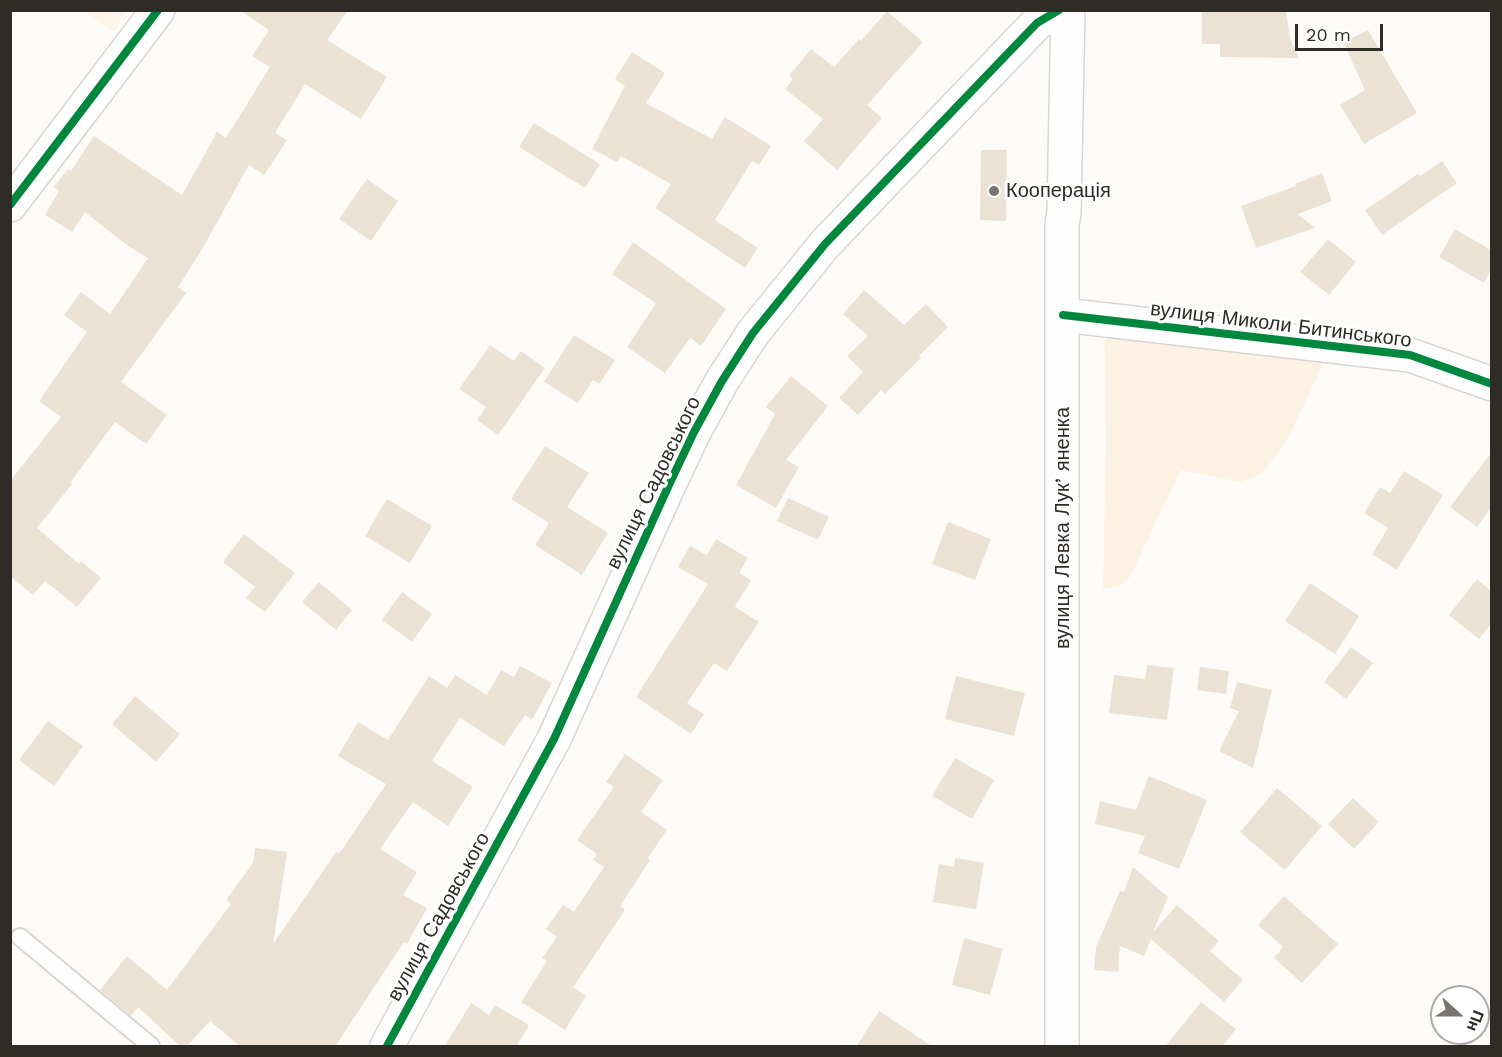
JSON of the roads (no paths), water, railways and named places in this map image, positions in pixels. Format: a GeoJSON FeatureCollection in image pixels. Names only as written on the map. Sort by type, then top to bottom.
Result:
{"type":"FeatureCollection","features":[{"type":"Feature","properties":{"kind":"street"},"geometry":{"type":"LineString","coordinates":[[10,205],[158,10]]}},
{"type":"Feature","properties":{"kind":"street","name":"вулиця Садовського"},"geometry":{"type":"LineString","coordinates":[[387,1047],[554,739],[694,432],[722,381],[753,333],[806,267],[850,219],[1037,22],[1059,10]]}},
{"type":"Feature","properties":{"kind":"street","name":"вулиця Левка Лукʼяненка"},"geometry":{"type":"LineString","coordinates":[[1062,1047],[1062,225],[1068,10]]}},
{"type":"Feature","properties":{"kind":"street","name":"вулиця Миколи Битинського"},"geometry":{"type":"LineString","coordinates":[[1063,315],[1410,355],[1491,384]]}},
{"type":"Feature","properties":{"kind":"lane"},"geometry":{"type":"LineString","coordinates":[[20,937],[151,1047]]}},
{"type":"Feature","properties":{"kind":"place","name":"Кооперація"},"geometry":{"type":"Point","coordinates":[994,191]}}]}
